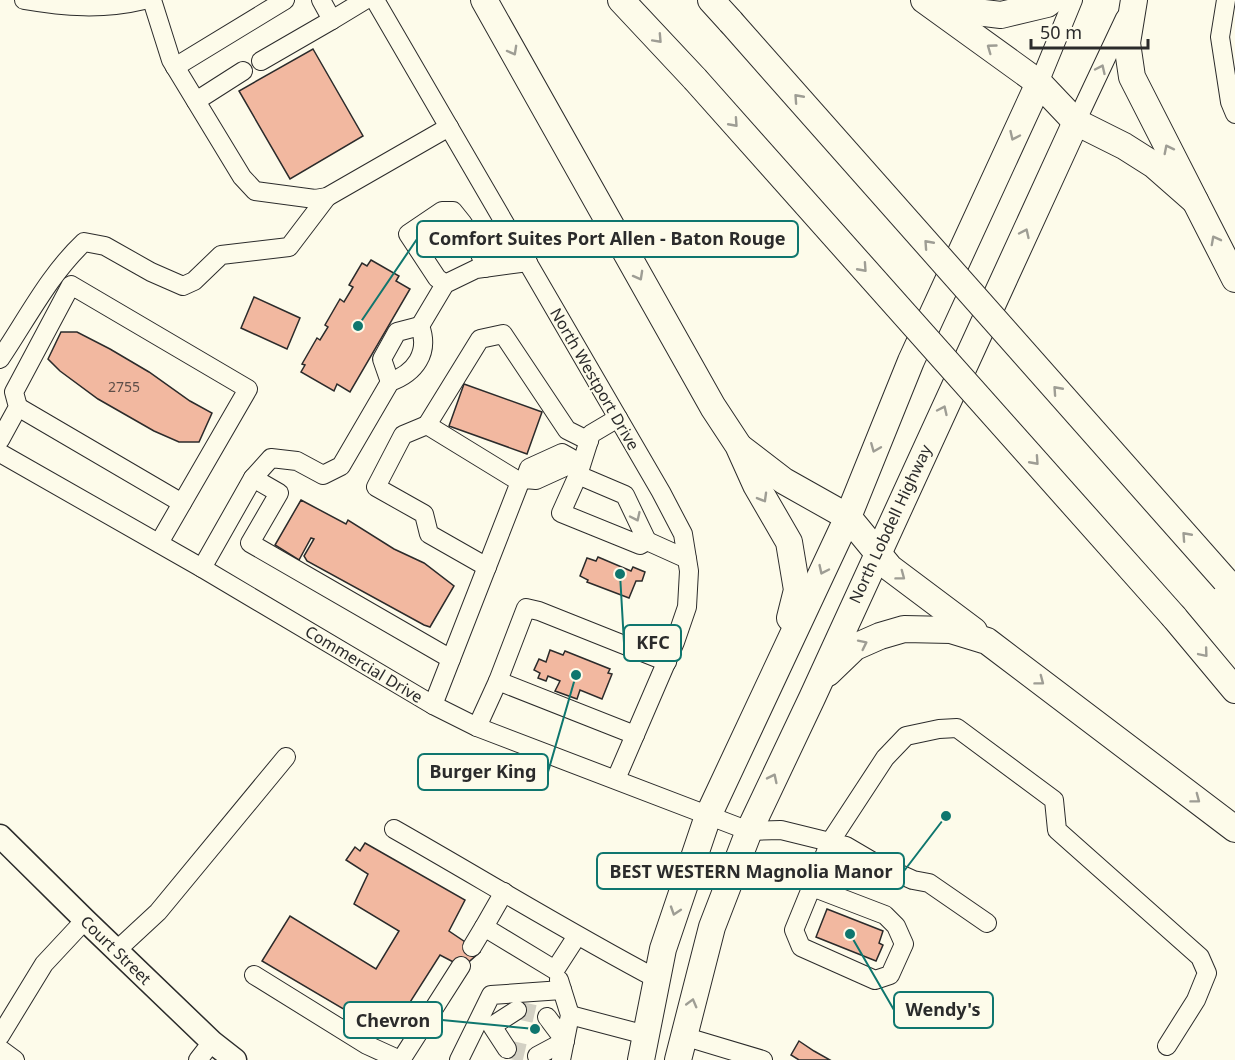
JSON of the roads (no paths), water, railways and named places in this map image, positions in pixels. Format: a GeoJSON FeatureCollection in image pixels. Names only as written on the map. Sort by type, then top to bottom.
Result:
{"type":"FeatureCollection","features":[{"type":"Feature","properties":{"kind":"highway"},"geometry":{"type":"LineString","coordinates":[[484,0],[707,396],[738,445],[756,485],[789,542],[797,590],[782,656]]}},
{"type":"Feature","properties":{"kind":"highway"},"geometry":{"type":"LineString","coordinates":[[621,0],[695,79],[1174,617],[1235,690]]}},
{"type":"Feature","properties":{"kind":"highway"},"geometry":{"type":"LineString","coordinates":[[711,0],[1230,586]]}},
{"type":"Feature","properties":{"kind":"highway"},"geometry":{"type":"LineString","coordinates":[[928,3],[1001,15],[1047,4],[1052,0]]}},
{"type":"Feature","properties":{"kind":"highway"},"geometry":{"type":"LineString","coordinates":[[1134,0],[1127,43],[1132,77],[1235,279]]}},
{"type":"Feature","properties":{"kind":"highway"},"geometry":{"type":"LineString","coordinates":[[928,3],[1039,82],[1076,122],[1124,146],[1154,165],[1194,201]]}},
{"type":"Feature","properties":{"kind":"highway"},"geometry":{"type":"LineString","coordinates":[[641,1060],[663,949],[708,816],[848,517],[911,361],[1039,82]]}},
{"type":"Feature","properties":{"kind":"highway","name":"North Lobdell Highway"},"geometry":{"type":"LineString","coordinates":[[681,1048],[712,927],[749,831],[1076,122]]}},
{"type":"Feature","properties":{"kind":"highway"},"geometry":{"type":"LineString","coordinates":[[738,445],[784,481],[848,517],[890,568],[1235,828]]}},
{"type":"Feature","properties":{"kind":"highway"},"geometry":{"type":"LineString","coordinates":[[819,682],[855,647],[904,629],[951,630],[987,641]]}},
{"type":"Feature","properties":{"kind":"main road","name":"Court Street"},"geometry":{"type":"LineString","coordinates":[[0,836],[212,1042],[236,1060]]}},
{"type":"Feature","properties":{"kind":"street"},"geometry":{"type":"LineString","coordinates":[[24,0],[64,6],[87,4],[105,7],[144,0]]}},
{"type":"Feature","properties":{"kind":"street"},"geometry":{"type":"LineString","coordinates":[[152,0],[175,68],[242,177],[255,191],[315,199],[327,197],[449,127]]}},
{"type":"Feature","properties":{"kind":"street"},"geometry":{"type":"LineString","coordinates":[[175,68],[285,0]]}},
{"type":"Feature","properties":{"kind":"street"},"geometry":{"type":"LineString","coordinates":[[321,0],[332,20]]}},
{"type":"Feature","properties":{"kind":"street"},"geometry":{"type":"LineString","coordinates":[[261,61],[365,0]]}},
{"type":"Feature","properties":{"kind":"street","name":"North Westport Drive"},"geometry":{"type":"LineString","coordinates":[[375,0],[683,534],[689,571],[687,607],[667,662],[616,779]]}},
{"type":"Feature","properties":{"kind":"street"},"geometry":{"type":"LineString","coordinates":[[1039,82],[1074,0]]}},
{"type":"Feature","properties":{"kind":"street","name":"North Lobdell Highway"},"geometry":{"type":"LineString","coordinates":[[1076,122],[1134,0]]}},
{"type":"Feature","properties":{"kind":"street"},"geometry":{"type":"LineString","coordinates":[[1226,0],[1220,37],[1230,102],[1235,114]]}},
{"type":"Feature","properties":{"kind":"street"},"geometry":{"type":"LineString","coordinates":[[196,101],[243,71]]}},
{"type":"Feature","properties":{"kind":"street"},"geometry":{"type":"LineString","coordinates":[[0,359],[48,283],[84,242],[105,246],[151,273],[183,286],[194,281],[221,255],[289,247],[327,197]]}},
{"type":"Feature","properties":{"kind":"street"},"geometry":{"type":"LineString","coordinates":[[445,284],[437,278],[408,234],[442,211],[453,211],[460,220],[481,255],[485,268]]}},
{"type":"Feature","properties":{"kind":"street"},"geometry":{"type":"LineString","coordinates":[[390,382],[382,359],[397,332],[420,326],[445,284],[476,269],[528,262]]}},
{"type":"Feature","properties":{"kind":"street"},"geometry":{"type":"LineString","coordinates":[[0,440],[18,407],[14,392],[71,285],[248,389],[159,543]]}},
{"type":"Feature","properties":{"kind":"street"},"geometry":{"type":"LineString","coordinates":[[202,568],[253,478],[271,458],[297,461],[323,475],[341,466],[390,382],[413,369],[424,347],[424,336],[420,326]]}},
{"type":"Feature","properties":{"kind":"street"},"geometry":{"type":"LineString","coordinates":[[487,567],[429,534],[424,514],[376,487],[403,435],[426,424],[480,339],[502,334],[582,451],[578,475],[561,513],[640,545],[647,541]]}},
{"type":"Feature","properties":{"kind":"street"},"geometry":{"type":"LineString","coordinates":[[18,407],[182,502]]}},
{"type":"Feature","properties":{"kind":"street"},"geometry":{"type":"LineString","coordinates":[[426,424],[523,480],[536,480],[569,465],[582,451],[591,434],[618,418]]}},
{"type":"Feature","properties":{"kind":"street","name":"Commercial Drive"},"geometry":{"type":"LineString","coordinates":[[0,453],[202,568],[433,705],[477,728],[749,831]]}},
{"type":"Feature","properties":{"kind":"street"},"geometry":{"type":"LineString","coordinates":[[578,475],[625,495],[647,541],[687,559]]}},
{"type":"Feature","properties":{"kind":"street"},"geometry":{"type":"LineString","coordinates":[[253,478],[279,493],[250,543],[451,659]]}},
{"type":"Feature","properties":{"kind":"street"},"geometry":{"type":"LineString","coordinates":[[433,705],[523,480]]}},
{"type":"Feature","properties":{"kind":"street"},"geometry":{"type":"LineString","coordinates":[[477,728],[526,608],[539,611],[667,662]]}},
{"type":"Feature","properties":{"kind":"street"},"geometry":{"type":"LineString","coordinates":[[498,681],[635,735]]}},
{"type":"Feature","properties":{"kind":"street"},"geometry":{"type":"LineString","coordinates":[[812,886],[885,915],[896,926],[904,944],[890,975],[875,980],[801,947],[794,930],[812,886],[830,842],[885,758],[906,736],[939,729],[957,728],[1054,800],[1057,830],[1200,957],[1207,973],[1196,1000],[1167,1046]]}},
{"type":"Feature","properties":{"kind":"street"},"geometry":{"type":"LineString","coordinates":[[117,951],[158,912],[286,757]]}},
{"type":"Feature","properties":{"kind":"street"},"geometry":{"type":"LineString","coordinates":[[394,830],[577,936],[657,979]]}},
{"type":"Feature","properties":{"kind":"street"},"geometry":{"type":"LineString","coordinates":[[749,831],[781,830],[846,846],[875,863],[929,884],[987,923]]}},
{"type":"Feature","properties":{"kind":"street"},"geometry":{"type":"LineString","coordinates":[[472,947],[504,892]]}},
{"type":"Feature","properties":{"kind":"street"},"geometry":{"type":"LineString","coordinates":[[0,1036],[44,964],[85,920]]}},
{"type":"Feature","properties":{"kind":"street"},"geometry":{"type":"LineString","coordinates":[[484,927],[555,970],[570,1015],[561,1060]]}},
{"type":"Feature","properties":{"kind":"street"},"geometry":{"type":"LineString","coordinates":[[555,970],[577,936]]}},
{"type":"Feature","properties":{"kind":"street"},"geometry":{"type":"LineString","coordinates":[[254,975],[368,1045],[400,1060],[461,966]]}},
{"type":"Feature","properties":{"kind":"street"},"geometry":{"type":"LineString","coordinates":[[459,1060],[485,1025],[491,995],[562,990]]}},
{"type":"Feature","properties":{"kind":"street"},"geometry":{"type":"LineString","coordinates":[[485,1025],[517,1010]]}},
{"type":"Feature","properties":{"kind":"street"},"geometry":{"type":"LineString","coordinates":[[570,1015],[646,1035]]}},
{"type":"Feature","properties":{"kind":"street"},"geometry":{"type":"LineString","coordinates":[[547,1017],[565,1041]]}},
{"type":"Feature","properties":{"kind":"street"},"geometry":{"type":"LineString","coordinates":[[485,1025],[507,1049]]}},
{"type":"Feature","properties":{"kind":"street"},"geometry":{"type":"LineString","coordinates":[[537,1056],[565,1041]]}},
{"type":"Feature","properties":{"kind":"street"},"geometry":{"type":"LineString","coordinates":[[198,1060],[212,1042]]}},
{"type":"Feature","properties":{"kind":"street"},"geometry":{"type":"LineString","coordinates":[[0,1048],[15,1060]]}},
{"type":"Feature","properties":{"kind":"street"},"geometry":{"type":"LineString","coordinates":[[681,1048],[763,1060]]}},
{"type":"Feature","properties":{"kind":"tunnel"},"geometry":{"type":"LineString","coordinates":[[517,1010],[547,1017]]}},
{"type":"Feature","properties":{"kind":"tunnel"},"geometry":{"type":"LineString","coordinates":[[507,1049],[537,1056]]}},
{"type":"Feature","properties":{"kind":"place","name":"Comfort Suites Port Allen - Baton Rouge"},"geometry":{"type":"Point","coordinates":[358,326]}},
{"type":"Feature","properties":{"kind":"place","name":"KFC"},"geometry":{"type":"Point","coordinates":[620,574]}},
{"type":"Feature","properties":{"kind":"place","name":"Burger King"},"geometry":{"type":"Point","coordinates":[576,675]}},
{"type":"Feature","properties":{"kind":"place","name":"BEST WESTERN Magnolia Manor"},"geometry":{"type":"Point","coordinates":[946,816]}},
{"type":"Feature","properties":{"kind":"place","name":"Wendy's"},"geometry":{"type":"Point","coordinates":[850,934]}},
{"type":"Feature","properties":{"kind":"place","name":"Chevron"},"geometry":{"type":"Point","coordinates":[535,1029]}}]}
